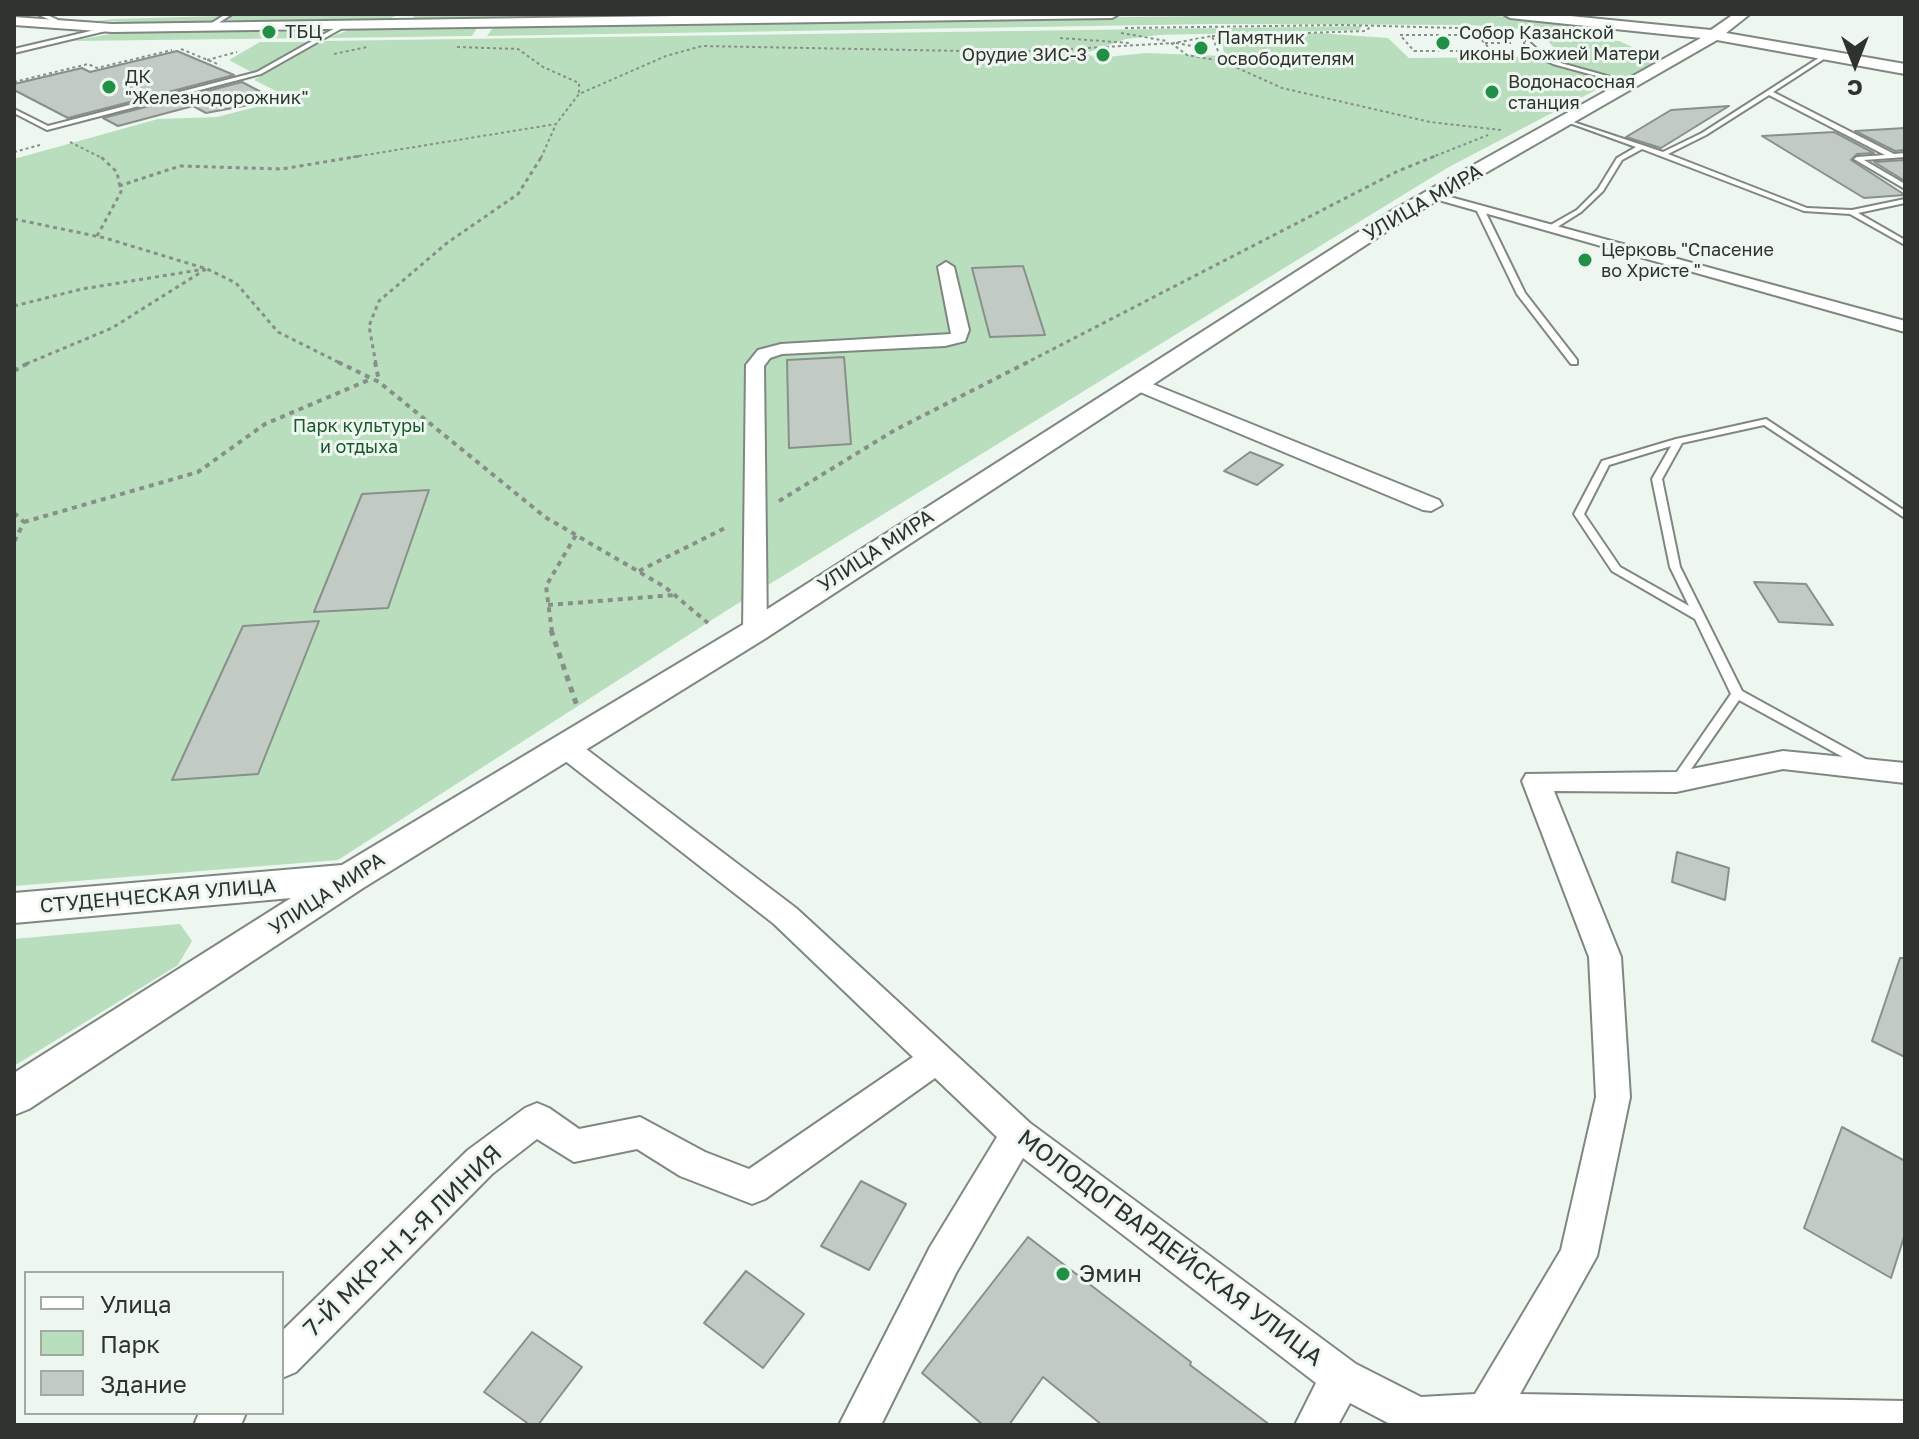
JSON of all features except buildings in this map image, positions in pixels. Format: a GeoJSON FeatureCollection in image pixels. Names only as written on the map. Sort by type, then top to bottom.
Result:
{"type":"FeatureCollection","features":[{"type":"Feature","properties":{"kind":"street"},"geometry":{"type":"LineString","coordinates":[[14,21],[42,19],[112,28],[344,25],[402,19],[1112,14]]}},
{"type":"Feature","properties":{"kind":"street"},"geometry":{"type":"LineString","coordinates":[[1510,14],[1714,35],[1905,69]]}},
{"type":"Feature","properties":{"kind":"street","name":"УЛИЦА МИРА"},"geometry":{"type":"LineString","coordinates":[[14,1096],[350,878],[755,631],[1135,383],[1433,194],[1633,84],[1743,14]]}},
{"type":"Feature","properties":{"kind":"street"},"geometry":{"type":"LineString","coordinates":[[1433,194],[1905,327]]}},
{"type":"Feature","properties":{"kind":"street"},"geometry":{"type":"LineString","coordinates":[[755,631],[753,372],[759,358],[781,349],[945,341],[959,337],[946,267]]}},
{"type":"Feature","properties":{"kind":"street"},"geometry":{"type":"LineString","coordinates":[[1135,383],[1431,505]]}},
{"type":"Feature","properties":{"kind":"street","name":"МОЛОДОГВАРДЕЙСКАЯ УЛИЦА"},"geometry":{"type":"LineString","coordinates":[[564,746],[785,916],[1018,1134],[1342,1378],[1419,1417],[1487,1420],[1905,1421]]}},
{"type":"Feature","properties":{"kind":"street"},"geometry":{"type":"LineString","coordinates":[[1487,1420],[1578,1256],[1613,1097],[1605,957],[1536,781],[1676,782],[1783,760],[1890,772]]}},
{"type":"Feature","properties":{"kind":"street","name":"СТУДЕНЧЕСКАЯ УЛИЦА"},"geometry":{"type":"LineString","coordinates":[[14,908],[350,878]]}},
{"type":"Feature","properties":{"kind":"street","name":"7-Й МКР-Н 1-Я ЛИНИЯ"},"geometry":{"type":"LineString","coordinates":[[284,1356],[480,1162],[537,1119],[574,1146],[640,1133],[693,1164],[752,1187],[939,1057]]}},
{"type":"Feature","properties":{"kind":"street"},"geometry":{"type":"LineString","coordinates":[[859,1425],[943,1260],[1018,1134]]}},
{"type":"Feature","properties":{"kind":"street"},"geometry":{"type":"LineString","coordinates":[[1315,1425],[1342,1378]]}},
{"type":"Feature","properties":{"kind":"lane"},"geometry":{"type":"LineString","coordinates":[[209,27],[229,14]]}},
{"type":"Feature","properties":{"kind":"lane"},"geometry":{"type":"LineString","coordinates":[[14,111],[47,128],[259,73],[344,25]]}},
{"type":"Feature","properties":{"kind":"lane"},"geometry":{"type":"LineString","coordinates":[[14,51],[112,28]]}},
{"type":"Feature","properties":{"kind":"lane"},"geometry":{"type":"LineString","coordinates":[[1527,42],[1542,57],[1555,63],[1633,84]]}},
{"type":"Feature","properties":{"kind":"lane"},"geometry":{"type":"LineString","coordinates":[[1663,154],[1704,134],[1828,54]]}},
{"type":"Feature","properties":{"kind":"lane"},"geometry":{"type":"LineString","coordinates":[[1770,93],[1891,155]]}},
{"type":"Feature","properties":{"kind":"lane"},"geometry":{"type":"LineString","coordinates":[[1569,121],[1806,210],[1852,212],[1905,201]]}},
{"type":"Feature","properties":{"kind":"lane"},"geometry":{"type":"LineString","coordinates":[[1551,227],[1579,211],[1601,190],[1619,159],[1641,147]]}},
{"type":"Feature","properties":{"kind":"lane"},"geometry":{"type":"LineString","coordinates":[[1905,155],[1857,159],[1905,187]]}},
{"type":"Feature","properties":{"kind":"lane"},"geometry":{"type":"LineString","coordinates":[[1479,207],[1521,294],[1574,362]]}},
{"type":"Feature","properties":{"kind":"lane"},"geometry":{"type":"LineString","coordinates":[[1852,212],[1905,243]]}},
{"type":"Feature","properties":{"kind":"lane"},"geometry":{"type":"LineString","coordinates":[[1699,617],[1616,569],[1579,514],[1605,463],[1679,441],[1766,422],[1905,515]]}},
{"type":"Feature","properties":{"kind":"lane"},"geometry":{"type":"LineString","coordinates":[[1679,441],[1657,479],[1675,567],[1737,694],[1890,772]]}},
{"type":"Feature","properties":{"kind":"lane"},"geometry":{"type":"LineString","coordinates":[[1676,782],[1737,694]]}},
{"type":"Feature","properties":{"kind":"path"},"geometry":{"type":"LineString","coordinates":[[379,382],[369,326],[379,301],[447,243],[518,194],[546,150],[556,124],[579,94],[666,56],[702,46],[938,53],[1174,43],[1212,36],[1366,31],[1372,25]]}},
{"type":"Feature","properties":{"kind":"path"},"geometry":{"type":"LineString","coordinates":[[1400,35],[1477,35],[1485,43],[1492,51],[1414,51],[1400,35]]}},
{"type":"Feature","properties":{"kind":"path"},"geometry":{"type":"LineString","coordinates":[[1139,36],[1192,46]]}},
{"type":"Feature","properties":{"kind":"path"},"geometry":{"type":"LineString","coordinates":[[1212,36],[1222,61]]}},
{"type":"Feature","properties":{"kind":"path"},"geometry":{"type":"LineString","coordinates":[[1475,43],[1527,42]]}},
{"type":"Feature","properties":{"kind":"path"},"geometry":{"type":"LineString","coordinates":[[1174,43],[1187,55],[1222,61],[1282,88],[1326,100],[1430,122],[1509,130]]}},
{"type":"Feature","properties":{"kind":"path"},"geometry":{"type":"LineString","coordinates":[[14,82],[88,64],[97,68],[180,48],[247,76]]}},
{"type":"Feature","properties":{"kind":"path"},"geometry":{"type":"LineString","coordinates":[[207,60],[237,52]]}},
{"type":"Feature","properties":{"kind":"path"},"geometry":{"type":"LineString","coordinates":[[543,67],[579,83],[579,94]]}},
{"type":"Feature","properties":{"kind":"path"},"geometry":{"type":"LineString","coordinates":[[14,76],[22,80]]}},
{"type":"Feature","properties":{"kind":"path"},"geometry":{"type":"LineString","coordinates":[[119,186],[180,166],[282,169],[556,124]]}},
{"type":"Feature","properties":{"kind":"path"},"geometry":{"type":"LineString","coordinates":[[639,571],[805,488],[895,430],[1396,172],[1501,130]]}},
{"type":"Feature","properties":{"kind":"path"},"geometry":{"type":"LineString","coordinates":[[71,142],[95,152],[117,172],[121,192],[97,236]]}},
{"type":"Feature","properties":{"kind":"path"},"geometry":{"type":"LineString","coordinates":[[14,219],[97,236],[207,269],[236,283],[278,332],[379,382],[545,517],[639,571],[675,595],[708,623]]}},
{"type":"Feature","properties":{"kind":"path"},"geometry":{"type":"LineString","coordinates":[[14,306],[82,289],[207,269]]}},
{"type":"Feature","properties":{"kind":"path"},"geometry":{"type":"LineString","coordinates":[[14,371],[41,355],[112,328],[207,269]]}},
{"type":"Feature","properties":{"kind":"path"},"geometry":{"type":"LineString","coordinates":[[14,542],[24,522],[198,472],[265,424],[373,378]]}},
{"type":"Feature","properties":{"kind":"path"},"geometry":{"type":"LineString","coordinates":[[14,513],[24,522]]}},
{"type":"Feature","properties":{"kind":"path"},"geometry":{"type":"LineString","coordinates":[[576,535],[546,586],[552,634],[577,707]]}},
{"type":"Feature","properties":{"kind":"path"},"geometry":{"type":"LineString","coordinates":[[548,605],[627,596],[675,595]]}},
{"type":"Feature","properties":{"kind":"green space"},"geometry":{"type":"Polygon","coordinates":[[[399,14],[386,21],[226,20],[232,15],[399,14]]]}},
{"type":"Feature","properties":{"kind":"green space"},"geometry":{"type":"Polygon","coordinates":[[[416,14],[627,14],[616,18],[412,19],[416,14]]]}},
{"type":"Feature","properties":{"kind":"green space"},"geometry":{"type":"Polygon","coordinates":[[[1348,14],[1485,15],[1629,29],[1593,35],[1470,25],[1213,24],[487,36],[494,26],[1348,14]]]}},
{"type":"Feature","properties":{"kind":"green space"},"geometry":{"type":"Polygon","coordinates":[[[220,16],[205,24],[96,21],[114,19],[220,16]]]}},
{"type":"Feature","properties":{"kind":"green space"},"geometry":{"type":"Polygon","coordinates":[[[478,26],[472,36],[328,38],[354,28],[478,26]]]}},
{"type":"Feature","properties":{"kind":"green space","name":"Парк культуры и отдыха"},"geometry":{"type":"Polygon","coordinates":[[[1361,26],[1360,30],[1159,35],[1126,39],[1086,53],[1096,58],[1146,53],[1224,56],[1222,37],[1318,33],[1388,38],[1409,58],[1528,57],[1611,82],[1447,168],[729,609],[338,860],[14,886],[14,159],[158,119],[217,117],[290,98],[254,80],[323,41],[1361,26]]]}},
{"type":"Feature","properties":{"kind":"green space"},"geometry":{"type":"Polygon","coordinates":[[[323,28],[325,32],[314,38],[72,41],[121,32],[278,32],[323,28]]]}},
{"type":"Feature","properties":{"kind":"green space"},"geometry":{"type":"Polygon","coordinates":[[[1553,35],[1619,41],[1659,59],[1628,78],[1580,68],[1556,57],[1556,49],[1544,38],[1553,35]]]}},
{"type":"Feature","properties":{"kind":"green space"},"geometry":{"type":"Polygon","coordinates":[[[260,42],[307,42],[253,73],[229,60],[260,42]]]}},
{"type":"Feature","properties":{"kind":"green space"},"geometry":{"type":"Polygon","coordinates":[[[180,924],[192,941],[178,965],[14,1066],[14,939],[180,924]]]}},
{"type":"Feature","properties":{"kind":"place","name":"ТБЦ"},"geometry":{"type":"Point","coordinates":[269,32]}},
{"type":"Feature","properties":{"kind":"place","name":"Собор Казанской иконы Божией Матери"},"geometry":{"type":"Point","coordinates":[1443,43]}},
{"type":"Feature","properties":{"kind":"place","name":"Памятник освободителям"},"geometry":{"type":"Point","coordinates":[1201,48]}},
{"type":"Feature","properties":{"kind":"place","name":"Орудие ЗИС-3"},"geometry":{"type":"Point","coordinates":[1103,55]}},
{"type":"Feature","properties":{"kind":"place","name":"ДК \"Железнодорожник\""},"geometry":{"type":"Point","coordinates":[109,87]}},
{"type":"Feature","properties":{"kind":"place","name":"Водонасосная станция"},"geometry":{"type":"Point","coordinates":[1492,92]}},
{"type":"Feature","properties":{"kind":"place","name":"Церковь \"Спасение во Христе \""},"geometry":{"type":"Point","coordinates":[1585,260]}},
{"type":"Feature","properties":{"kind":"place","name":"Эмин"},"geometry":{"type":"Point","coordinates":[1063,1274]}}]}
